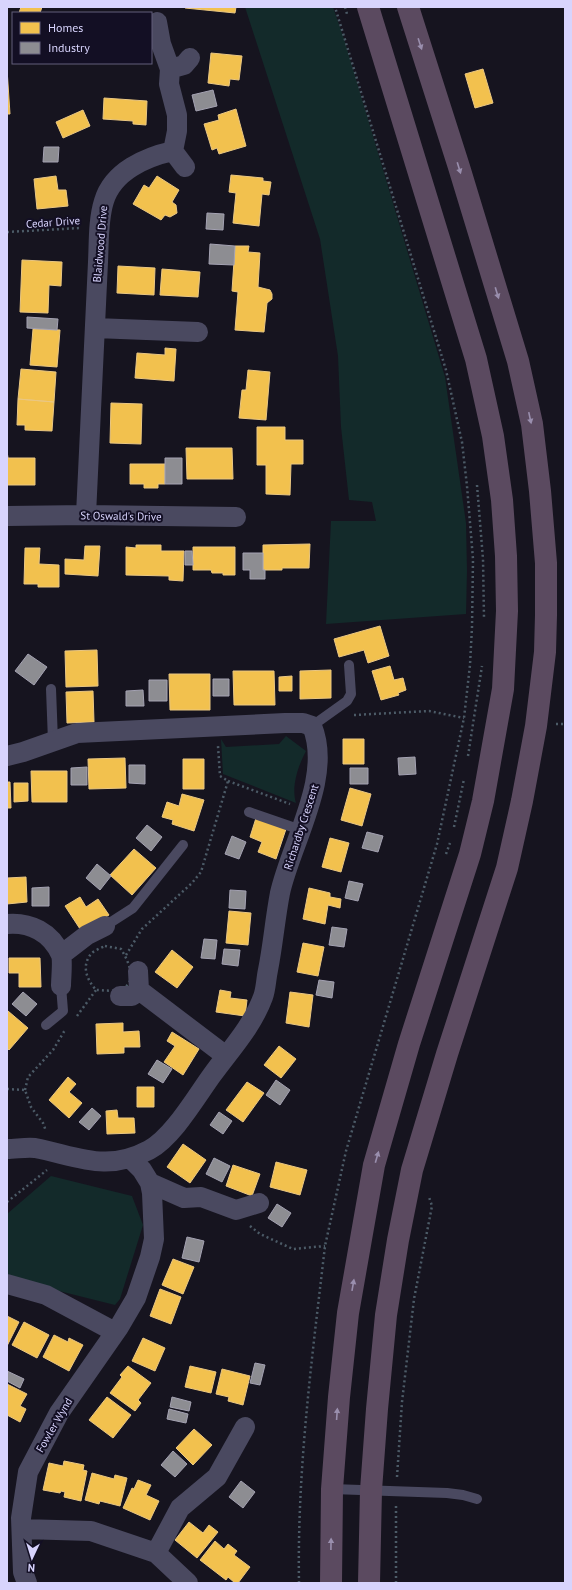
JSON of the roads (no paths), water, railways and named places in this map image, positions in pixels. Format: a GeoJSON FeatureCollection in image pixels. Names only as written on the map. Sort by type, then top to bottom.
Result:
{"type":"FeatureCollection","features":[{"type":"Feature","properties":{"kind":"highway"},"geometry":{"type":"LineString","coordinates":[[331,1583],[332,1489],[339,1397],[348,1312],[374,1165],[409,1044],[470,854],[483,801],[502,689],[507,611],[506,556],[502,500],[494,436],[476,358],[368,7]]}},
{"type":"Feature","properties":{"kind":"highway"},"geometry":{"type":"LineString","coordinates":[[369,1583],[371,1490],[386,1314],[398,1240],[412,1170],[507,868],[522,801],[536,726],[544,660],[546,615],[546,563],[540,491],[532,424],[519,368],[461,175],[408,7]]}},
{"type":"Feature","properties":{"kind":"street"},"geometry":{"type":"LineString","coordinates":[[158,22],[162,44],[170,69],[169,84],[177,115],[177,131],[173,151],[186,167]]}},
{"type":"Feature","properties":{"kind":"street"},"geometry":{"type":"LineString","coordinates":[[170,69],[184,65],[190,58]]}},
{"type":"Feature","properties":{"kind":"street","name":"Blaidwood Drive"},"geometry":{"type":"LineString","coordinates":[[86,515],[94,328],[100,227],[104,200],[113,184],[125,170],[158,154],[173,151]]}},
{"type":"Feature","properties":{"kind":"street"},"geometry":{"type":"LineString","coordinates":[[94,328],[198,332]]}},
{"type":"Feature","properties":{"kind":"street","name":"St Oswald's Drive"},"geometry":{"type":"LineString","coordinates":[[7,516],[86,515],[236,517]]}},
{"type":"Feature","properties":{"kind":"street"},"geometry":{"type":"LineString","coordinates":[[7,756],[77,733],[303,723],[319,721]]}},
{"type":"Feature","properties":{"kind":"street","name":"Richardby Crescent"},"geometry":{"type":"LineString","coordinates":[[7,1149],[33,1148],[49,1143],[102,1163],[131,1158],[150,1150],[171,1132],[226,1056],[241,1038],[252,1021],[263,996],[280,892],[317,777],[317,742],[319,721]]}},
{"type":"Feature","properties":{"kind":"street"},"geometry":{"type":"LineString","coordinates":[[7,924],[15,923],[32,926],[48,935],[61,955],[61,986]]}},
{"type":"Feature","properties":{"kind":"street"},"geometry":{"type":"LineString","coordinates":[[61,955],[87,935],[105,926]]}},
{"type":"Feature","properties":{"kind":"street"},"geometry":{"type":"LineString","coordinates":[[120,996],[132,996],[139,981],[226,1056]]}},
{"type":"Feature","properties":{"kind":"street"},"geometry":{"type":"LineString","coordinates":[[131,1158],[142,1170],[150,1183],[184,1198],[201,1197],[236,1210],[259,1203]]}},
{"type":"Feature","properties":{"kind":"street","name":"Fowler Wynd"},"geometry":{"type":"LineString","coordinates":[[19,1575],[22,1529],[21,1518],[28,1472],[59,1413],[115,1332],[136,1298],[150,1257],[154,1239],[153,1202],[150,1183]]}},
{"type":"Feature","properties":{"kind":"street"},"geometry":{"type":"LineString","coordinates":[[7,1284],[46,1295],[115,1332]]}},
{"type":"Feature","properties":{"kind":"street"},"geometry":{"type":"LineString","coordinates":[[156,1553],[180,1508],[217,1477],[245,1427]]}},
{"type":"Feature","properties":{"kind":"street"},"geometry":{"type":"LineString","coordinates":[[22,1529],[91,1531],[156,1553],[188,1583]]}},
{"type":"Feature","properties":{"kind":"lane"},"geometry":{"type":"LineString","coordinates":[[319,721],[347,701],[351,694],[350,665]]}},
{"type":"Feature","properties":{"kind":"lane"},"geometry":{"type":"LineString","coordinates":[[51,689],[53,741]]}},
{"type":"Feature","properties":{"kind":"lane"},"geometry":{"type":"LineString","coordinates":[[249,812],[301,830]]}},
{"type":"Feature","properties":{"kind":"lane"},"geometry":{"type":"LineString","coordinates":[[105,926],[133,908],[183,845]]}},
{"type":"Feature","properties":{"kind":"lane"},"geometry":{"type":"LineString","coordinates":[[46,1025],[63,1011],[61,986]]}},
{"type":"Feature","properties":{"kind":"lane"},"geometry":{"type":"LineString","coordinates":[[332,1489],[447,1493],[477,1499]]}}]}
